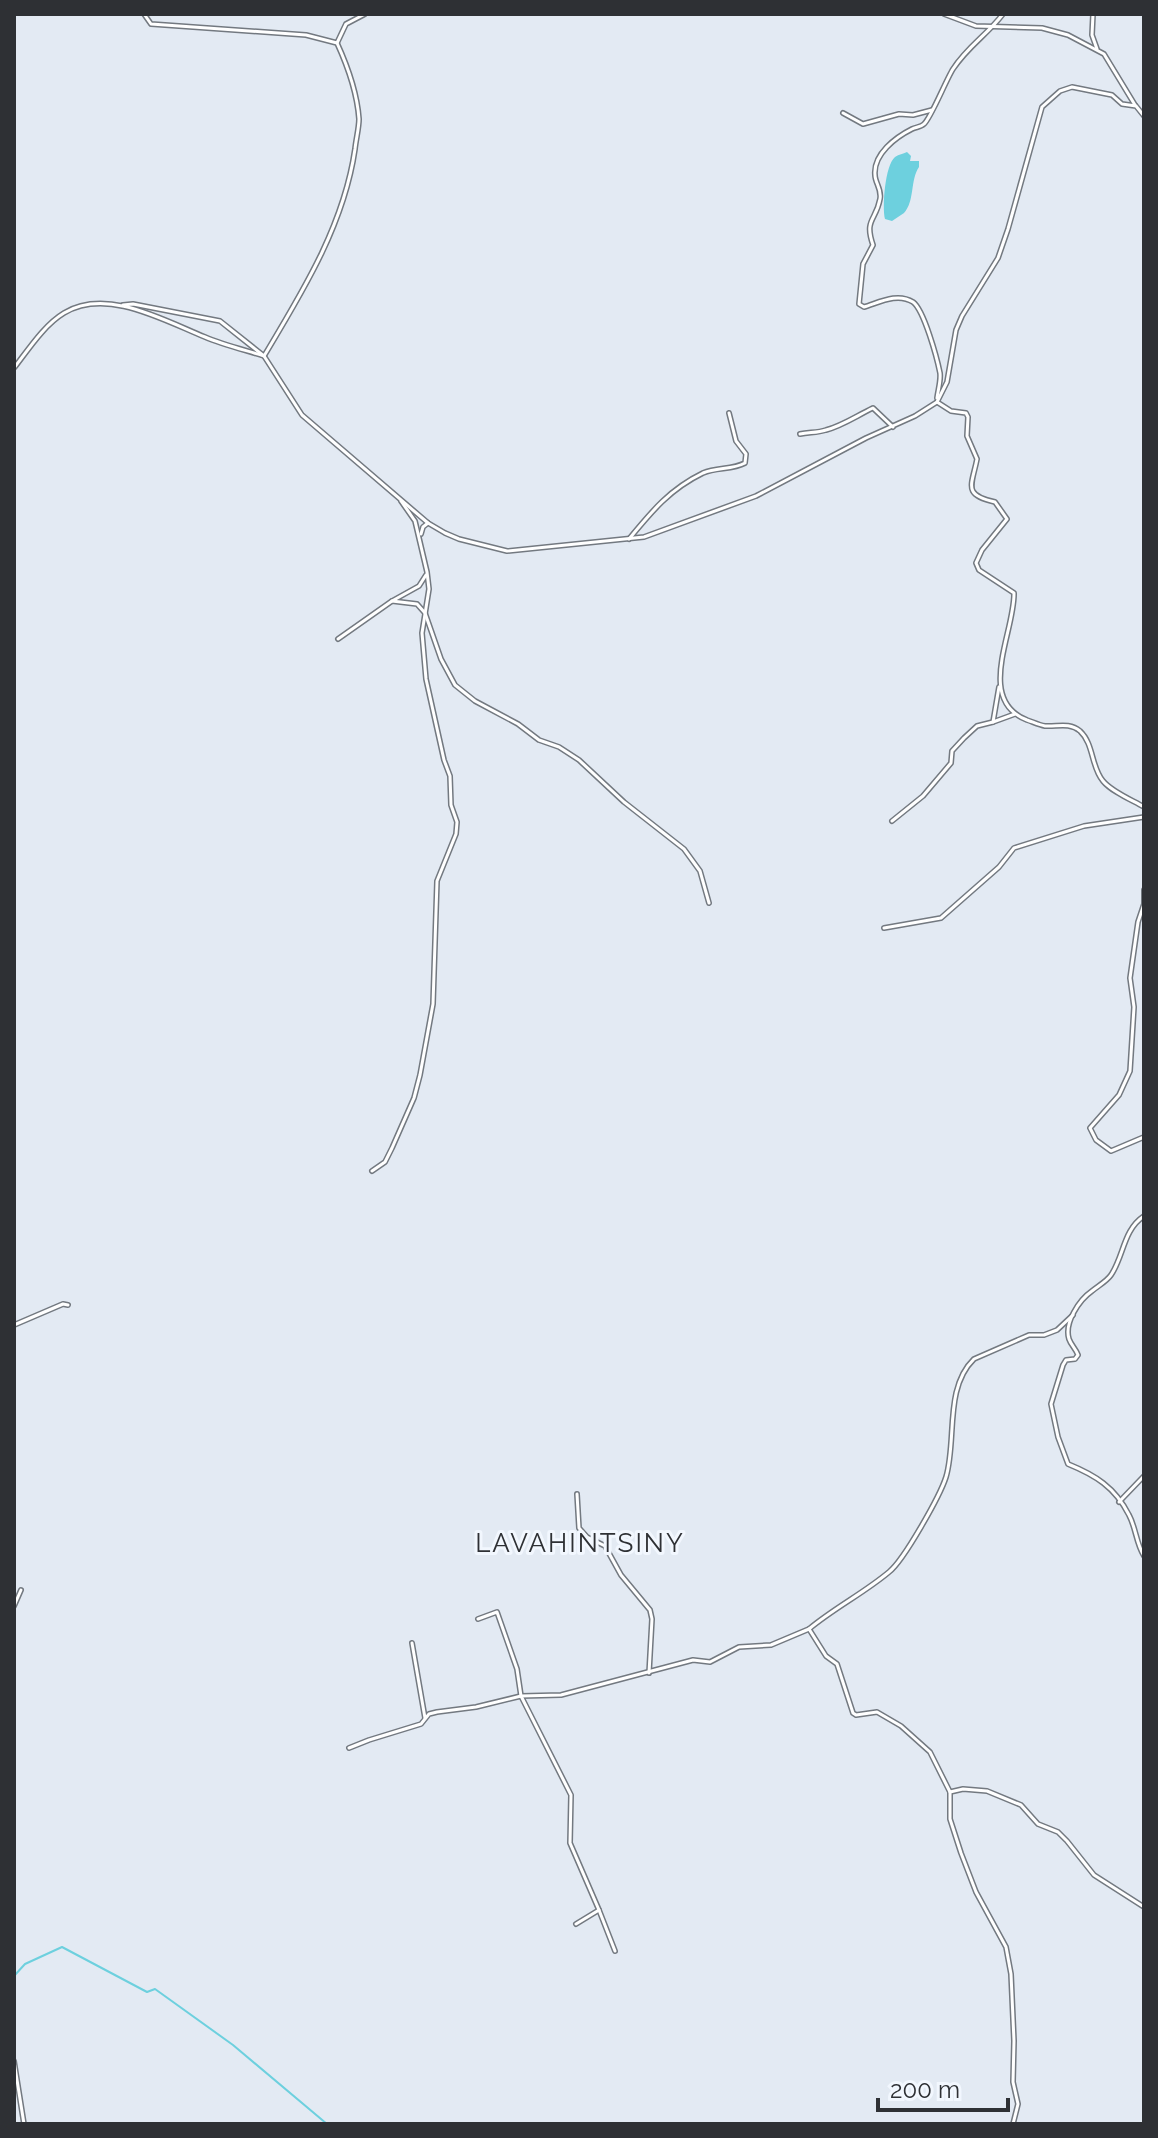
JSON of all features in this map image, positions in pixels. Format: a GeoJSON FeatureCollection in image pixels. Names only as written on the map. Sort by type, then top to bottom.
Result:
{"type":"FeatureCollection","features":[{"type":"Feature","properties":{"kind":"street"},"geometry":{"type":"LineString","coordinates":[[144,14],[151,24],[306,35],[337,43]]}},
{"type":"Feature","properties":{"kind":"street"},"geometry":{"type":"LineString","coordinates":[[264,356],[303,290],[336,222],[351,175],[359,121],[351,74],[337,43],[346,24],[365,14]]}},
{"type":"Feature","properties":{"kind":"street"},"geometry":{"type":"LineString","coordinates":[[944,14],[976,26],[1042,28],[1068,35],[1097,49],[1104,54],[1144,116]]}},
{"type":"Feature","properties":{"kind":"street"},"geometry":{"type":"LineString","coordinates":[[937,402],[940,374],[921,310],[911,301],[892,298],[864,307],[859,304],[863,264],[873,245],[868,228],[880,201],[881,192],[874,176],[879,157],[891,143],[923,125],[969,46],[992,28],[1003,14]]}},
{"type":"Feature","properties":{"kind":"street"},"geometry":{"type":"LineString","coordinates":[[1093,14],[1092,35],[1097,49]]}},
{"type":"Feature","properties":{"kind":"street"},"geometry":{"type":"LineString","coordinates":[[14,368],[41,334],[64,312],[89,305],[133,304],[220,321],[264,356],[302,415],[428,523],[459,539],[507,551],[644,537],[756,496],[937,402],[947,382],[954,340],[962,316],[986,280],[1003,243],[1042,107],[1060,91],[1072,87],[1112,95],[1122,104],[1136,106]]}},
{"type":"Feature","properties":{"kind":"street"},"geometry":{"type":"LineString","coordinates":[[843,113],[863,124],[899,114],[913,115],[932,110]]}},
{"type":"Feature","properties":{"kind":"street"},"geometry":{"type":"LineString","coordinates":[[121,305],[162,318],[208,339],[264,356]]}},
{"type":"Feature","properties":{"kind":"street"},"geometry":{"type":"LineString","coordinates":[[937,402],[951,411],[966,413],[967,436],[977,459],[970,484],[972,493],[995,502],[1007,519],[982,550],[976,563],[979,570],[1014,593],[1010,633],[1002,654],[993,722]]}},
{"type":"Feature","properties":{"kind":"street"},"geometry":{"type":"LineString","coordinates":[[800,434],[824,431],[873,408],[893,427]]}},
{"type":"Feature","properties":{"kind":"street"},"geometry":{"type":"LineString","coordinates":[[629,539],[663,497],[703,474],[734,469],[745,463],[746,454],[736,441],[729,413]]}},
{"type":"Feature","properties":{"kind":"street"},"geometry":{"type":"LineString","coordinates":[[372,1171],[385,1162],[392,1148],[414,1098],[420,1075],[433,1004],[437,881],[456,834],[457,822],[451,805],[450,776],[426,679],[422,633],[429,589],[421,538],[415,521],[398,498]]}},
{"type":"Feature","properties":{"kind":"street"},"geometry":{"type":"LineString","coordinates":[[421,538],[421,530],[428,523]]}},
{"type":"Feature","properties":{"kind":"street"},"geometry":{"type":"LineString","coordinates":[[338,639],[419,586],[427,572]]}},
{"type":"Feature","properties":{"kind":"street"},"geometry":{"type":"LineString","coordinates":[[392,601],[417,604],[425,613],[441,659],[455,685],[475,701],[518,724],[539,740],[559,747],[579,760],[624,802],[684,849],[700,871],[709,903]]}},
{"type":"Feature","properties":{"kind":"street"},"geometry":{"type":"LineString","coordinates":[[999,683],[1007,705],[1015,714],[1044,726],[1077,728],[1085,737],[1105,784],[1144,807]]}},
{"type":"Feature","properties":{"kind":"street"},"geometry":{"type":"LineString","coordinates":[[892,821],[923,796],[951,763],[952,751],[977,726],[1015,714]]}},
{"type":"Feature","properties":{"kind":"street"},"geometry":{"type":"LineString","coordinates":[[884,928],[941,918],[999,867],[1014,848],[1084,826],[1144,817]]}},
{"type":"Feature","properties":{"kind":"street"},"geometry":{"type":"LineString","coordinates":[[1144,890],[1130,978],[1134,1007],[1130,1071],[1119,1095],[1090,1128],[1096,1140],[1111,1151],[1144,1137]]}},
{"type":"Feature","properties":{"kind":"street"},"geometry":{"type":"LineString","coordinates":[[1144,1216],[1127,1237],[1111,1276],[1084,1296],[1073,1315],[1067,1331],[1078,1355],[1075,1359],[1066,1360],[1063,1365],[1051,1404],[1068,1464],[1098,1477],[1129,1514],[1144,1556]]}},
{"type":"Feature","properties":{"kind":"street"},"geometry":{"type":"LineString","coordinates":[[14,1325],[63,1304],[68,1305]]}},
{"type":"Feature","properties":{"kind":"street"},"geometry":{"type":"LineString","coordinates":[[349,1748],[421,1724],[437,1712],[521,1696],[551,1697],[693,1660],[710,1662],[739,1647],[771,1645],[809,1629],[893,1569],[925,1518],[946,1477],[955,1400],[967,1365],[1029,1335],[1044,1335],[1057,1330],[1073,1315]]}},
{"type":"Feature","properties":{"kind":"street"},"geometry":{"type":"LineString","coordinates":[[1119,1502],[1144,1476]]}},
{"type":"Feature","properties":{"kind":"street"},"geometry":{"type":"LineString","coordinates":[[577,1494],[579,1528],[587,1537],[605,1546],[621,1575],[650,1610],[649,1673]]}},
{"type":"Feature","properties":{"kind":"street"},"geometry":{"type":"LineString","coordinates":[[14,1606],[21,1590]]}},
{"type":"Feature","properties":{"kind":"street"},"geometry":{"type":"LineString","coordinates":[[478,1619],[497,1612],[517,1669],[521,1696],[571,1795],[570,1843],[615,1951]]}},
{"type":"Feature","properties":{"kind":"street"},"geometry":{"type":"LineString","coordinates":[[809,1629],[826,1656],[837,1664],[853,1713],[877,1712],[901,1726],[930,1752],[950,1792],[950,1819],[961,1853],[976,1892],[1006,1947],[1011,1974],[1013,2082],[1018,2104],[1013,2124]]}},
{"type":"Feature","properties":{"kind":"street"},"geometry":{"type":"LineString","coordinates":[[412,1643],[425,1718]]}},
{"type":"Feature","properties":{"kind":"street"},"geometry":{"type":"LineString","coordinates":[[950,1792],[963,1789],[987,1791],[1021,1805],[1038,1824],[1058,1832],[1094,1875],[1144,1907]]}},
{"type":"Feature","properties":{"kind":"street"},"geometry":{"type":"LineString","coordinates":[[576,1924],[599,1910]]}},
{"type":"Feature","properties":{"kind":"street"},"geometry":{"type":"LineString","coordinates":[[14,2061],[24,2124]]}},
{"type":"Feature","properties":{"kind":"water"},"geometry":{"type":"Polygon","coordinates":[[[907,152],[911,156],[910,161],[919,161],[919,167],[907,208],[892,221],[885,219],[884,213],[887,177],[895,157],[907,152]]]}},
{"type":"Feature","properties":{"kind":"waterway"},"geometry":{"type":"LineString","coordinates":[[14,1976],[25,1964],[62,1947],[147,1992],[155,1989],[233,2045],[327,2124]]}},
{"type":"Feature","properties":{"kind":"district","name":"LAVAHINTSINY"},"geometry":{"type":"Point","coordinates":[580,1543]}}]}
